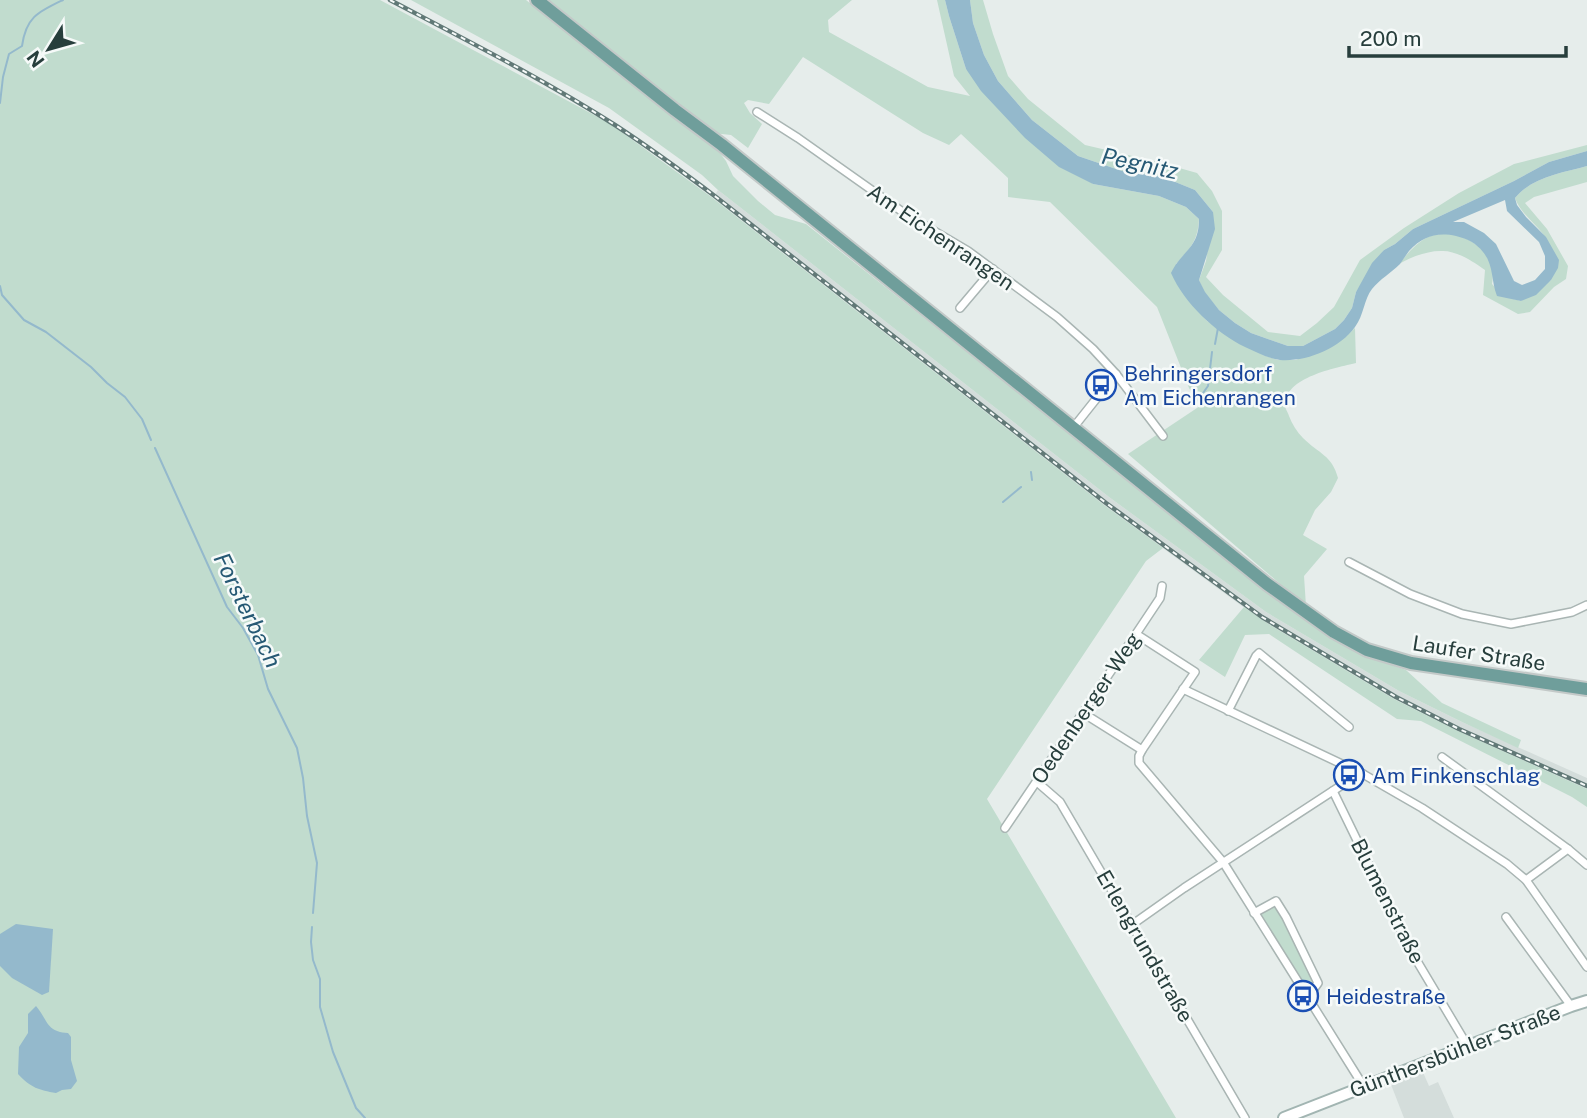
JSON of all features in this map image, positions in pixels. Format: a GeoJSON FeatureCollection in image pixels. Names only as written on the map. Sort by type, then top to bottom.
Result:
{"type":"FeatureCollection","features":[{"type":"Feature","properties":{"kind":"main road","name":"Laufer Straße"},"geometry":{"type":"LineString","coordinates":[[537,0],[722,145],[1266,584],[1334,632],[1367,650],[1411,663],[1587,689]]}},
{"type":"Feature","properties":{"kind":"street","name":"Am Eichenrangen"},"geometry":{"type":"LineString","coordinates":[[757,112],[906,215],[968,251],[1079,335],[1116,374],[1163,436]]}},
{"type":"Feature","properties":{"kind":"street"},"geometry":{"type":"LineString","coordinates":[[960,308],[993,269]]}},
{"type":"Feature","properties":{"kind":"street"},"geometry":{"type":"LineString","coordinates":[[1072,428],[1116,374]]}},
{"type":"Feature","properties":{"kind":"street"},"geometry":{"type":"LineString","coordinates":[[1349,562],[1410,594],[1462,614],[1511,624],[1572,612],[1587,605]]}},
{"type":"Feature","properties":{"kind":"street","name":"Oedenberger Weg"},"geometry":{"type":"LineString","coordinates":[[1005,828],[1160,598],[1162,586]]}},
{"type":"Feature","properties":{"kind":"street"},"geometry":{"type":"LineString","coordinates":[[1136,634],[1195,672],[1142,750],[1139,763],[1223,862],[1364,1087]]}},
{"type":"Feature","properties":{"kind":"street"},"geometry":{"type":"LineString","coordinates":[[1228,711],[1259,653],[1349,727]]}},
{"type":"Feature","properties":{"kind":"street"},"geometry":{"type":"LineString","coordinates":[[1183,689],[1363,774],[1422,808],[1507,864],[1526,880],[1587,967]]}},
{"type":"Feature","properties":{"kind":"street"},"geometry":{"type":"LineString","coordinates":[[1083,713],[1142,750]]}},
{"type":"Feature","properties":{"kind":"street"},"geometry":{"type":"LineString","coordinates":[[1442,757],[1587,865]]}},
{"type":"Feature","properties":{"kind":"street"},"geometry":{"type":"LineString","coordinates":[[1133,924],[1223,862],[1363,774]]}},
{"type":"Feature","properties":{"kind":"street","name":"Erlengrundstraße"},"geometry":{"type":"LineString","coordinates":[[1037,782],[1060,802],[1245,1118]]}},
{"type":"Feature","properties":{"kind":"street","name":"Blumenstraße"},"geometry":{"type":"LineString","coordinates":[[1333,791],[1411,951],[1467,1045]]}},
{"type":"Feature","properties":{"kind":"street"},"geometry":{"type":"LineString","coordinates":[[1526,880],[1567,849]]}},
{"type":"Feature","properties":{"kind":"street"},"geometry":{"type":"LineString","coordinates":[[1254,913],[1276,901],[1318,983],[1313,990],[1306,993]]}},
{"type":"Feature","properties":{"kind":"street"},"geometry":{"type":"LineString","coordinates":[[1506,917],[1571,1006]]}},
{"type":"Feature","properties":{"kind":"street","name":"Günthersbühler Straße"},"geometry":{"type":"LineString","coordinates":[[1284,1118],[1467,1045],[1587,1001]]}},
{"type":"Feature","properties":{"kind":"shaded area"},"geometry":{"type":"Polygon","coordinates":[[[718,190],[1109,497],[1266,612],[1399,691],[1587,778],[1587,789],[1394,699],[1261,620],[1104,505],[713,198],[718,190]]]}},
{"type":"Feature","properties":{"kind":"shaded area"},"geometry":{"type":"Polygon","coordinates":[[[1422,1070],[1429,1086],[1438,1082],[1454,1118],[1404,1118],[1390,1082],[1422,1070]]]}},
{"type":"Feature","properties":{"kind":"green space"},"geometry":{"type":"Polygon","coordinates":[[[0,0],[380,0],[609,123],[710,196],[1104,505],[1163,548],[1146,561],[987,799],[1176,1118],[0,1118],[0,0]]]}},
{"type":"Feature","properties":{"kind":"green space"},"geometry":{"type":"Polygon","coordinates":[[[411,0],[526,0],[663,110],[717,149],[733,176],[775,215],[806,224],[1294,612],[1329,636],[1372,658],[1406,670],[1442,703],[1521,740],[1518,748],[1399,691],[1266,612],[1109,497],[702,175],[609,108],[411,0]]]}},
{"type":"Feature","properties":{"kind":"green space"},"geometry":{"type":"Polygon","coordinates":[[[549,0],[852,0],[828,20],[829,32],[928,87],[970,96],[954,76],[937,0],[945,0],[966,69],[1093,184],[1159,196],[1186,207],[1199,219],[1192,244],[1176,264],[1207,321],[1263,355],[1278,360],[1296,360],[1345,337],[1355,328],[1356,363],[1313,375],[1302,381],[1287,395],[1285,405],[1297,431],[1329,459],[1338,478],[1331,492],[1315,510],[1303,535],[1327,549],[1304,576],[1306,606],[1128,454],[1200,406],[1189,388],[1157,307],[1050,202],[1008,197],[1008,178],[961,134],[949,145],[923,133],[803,57],[769,104],[748,100],[744,103],[762,124],[748,148],[731,135],[713,133],[549,0]]]}},
{"type":"Feature","properties":{"kind":"green space"},"geometry":{"type":"Polygon","coordinates":[[[970,0],[983,0],[1008,76],[1028,99],[1085,145],[1197,173],[1212,191],[1222,211],[1222,250],[1206,277],[1223,295],[1268,332],[1300,336],[1334,307],[1360,260],[1459,193],[1514,164],[1587,145],[1587,151],[1549,162],[1413,229],[1384,250],[1356,292],[1352,308],[1335,329],[1303,346],[1288,346],[1251,333],[1235,323],[1219,310],[1204,292],[1199,280],[1206,261],[1213,212],[1195,190],[1163,177],[1122,171],[1078,156],[1032,120],[998,81],[984,55],[973,23],[970,0]]]}},
{"type":"Feature","properties":{"kind":"green space"},"geometry":{"type":"Polygon","coordinates":[[[1587,166],[1587,182],[1534,197],[1525,203],[1547,229],[1568,266],[1566,279],[1554,287],[1530,312],[1518,314],[1483,295],[1485,270],[1460,255],[1438,251],[1399,264],[1428,237],[1437,234],[1457,236],[1482,250],[1492,267],[1492,284],[1503,296],[1521,301],[1551,280],[1545,238],[1515,198],[1539,180],[1587,166]]]}},
{"type":"Feature","properties":{"kind":"green space"},"geometry":{"type":"Polygon","coordinates":[[[1244,607],[1394,699],[1587,789],[1587,807],[1421,721],[1397,719],[1269,634],[1245,635],[1225,677],[1199,660],[1244,607]]]}},
{"type":"Feature","properties":{"kind":"green space"},"geometry":{"type":"Polygon","coordinates":[[[1275,905],[1315,980],[1313,987],[1305,987],[1259,913],[1275,905]]]}},
{"type":"Feature","properties":{"kind":"water"},"geometry":{"type":"Polygon","coordinates":[[[945,0],[970,0],[973,23],[984,55],[998,81],[1032,120],[1078,156],[1122,171],[1163,177],[1195,190],[1213,212],[1215,229],[1199,280],[1219,310],[1251,333],[1288,346],[1303,346],[1335,329],[1352,308],[1356,292],[1372,263],[1384,250],[1413,229],[1549,162],[1587,151],[1587,166],[1539,180],[1515,198],[1526,217],[1546,237],[1559,260],[1558,268],[1551,280],[1536,295],[1521,301],[1497,296],[1489,262],[1478,246],[1456,236],[1431,236],[1414,246],[1400,264],[1378,282],[1367,297],[1358,322],[1340,342],[1300,359],[1280,360],[1262,355],[1234,341],[1202,316],[1184,295],[1171,273],[1193,243],[1199,219],[1186,207],[1159,196],[1093,184],[1059,167],[1025,138],[981,91],[966,69],[945,0]],[[1505,200],[1453,222],[1464,222],[1484,233],[1496,244],[1514,281],[1522,285],[1535,280],[1545,269],[1545,256],[1539,242],[1507,211],[1505,200]]]}},
{"type":"Feature","properties":{"kind":"water"},"geometry":{"type":"Polygon","coordinates":[[[16,924],[53,929],[49,992],[42,995],[12,978],[0,966],[0,934],[16,924]]]}},
{"type":"Feature","properties":{"kind":"water"},"geometry":{"type":"Polygon","coordinates":[[[36,1006],[51,1028],[68,1033],[71,1037],[71,1060],[77,1081],[71,1089],[56,1093],[45,1091],[31,1085],[18,1074],[19,1047],[28,1033],[28,1014],[36,1006]]]}},
{"type":"Feature","properties":{"kind":"waterway"},"geometry":{"type":"LineString","coordinates":[[0,103],[9,54],[22,46],[30,22],[47,8],[63,0]]}},
{"type":"Feature","properties":{"kind":"waterway","name":"Forsterbach"},"geometry":{"type":"LineString","coordinates":[[0,286],[2,295],[24,320],[46,332],[125,397],[142,419],[151,440]]}},
{"type":"Feature","properties":{"kind":"waterway"},"geometry":{"type":"LineString","coordinates":[[1215,344],[1218,328]]}},
{"type":"Feature","properties":{"kind":"waterway"},"geometry":{"type":"LineString","coordinates":[[1198,400],[1208,386],[1212,352]]}},
{"type":"Feature","properties":{"kind":"waterway","name":"Forsterbach"},"geometry":{"type":"LineString","coordinates":[[155,448],[227,607],[258,655],[268,689],[297,748],[317,863],[313,913]]}},
{"type":"Feature","properties":{"kind":"waterway"},"geometry":{"type":"LineString","coordinates":[[1031,472],[1032,480]]}},
{"type":"Feature","properties":{"kind":"waterway"},"geometry":{"type":"LineString","coordinates":[[1003,502],[1021,487]]}},
{"type":"Feature","properties":{"kind":"waterway","name":"Forsterbach"},"geometry":{"type":"LineString","coordinates":[[312,927],[313,960],[320,979],[320,1007],[333,1052],[356,1108],[365,1118]]}},
{"type":"Feature","properties":{"kind":"railway"},"geometry":{"type":"LineString","coordinates":[[390,0],[560,92],[654,151],[1106,503],[1262,617],[1396,697],[1459,729],[1587,786]]}},
{"type":"Feature","properties":{"kind":"place","name":"Behringersdorf Am Eichenrangen"},"geometry":{"type":"Point","coordinates":[1101,385]}},
{"type":"Feature","properties":{"kind":"place","name":"Am Finkenschlag"},"geometry":{"type":"Point","coordinates":[1349,775]}},
{"type":"Feature","properties":{"kind":"place","name":"Heidestraße"},"geometry":{"type":"Point","coordinates":[1303,996]}},
{"type":"Feature","properties":{"kind":"water label","name":"Pegnitz"},"geometry":{"type":"Point","coordinates":[1140,163]}}]}
